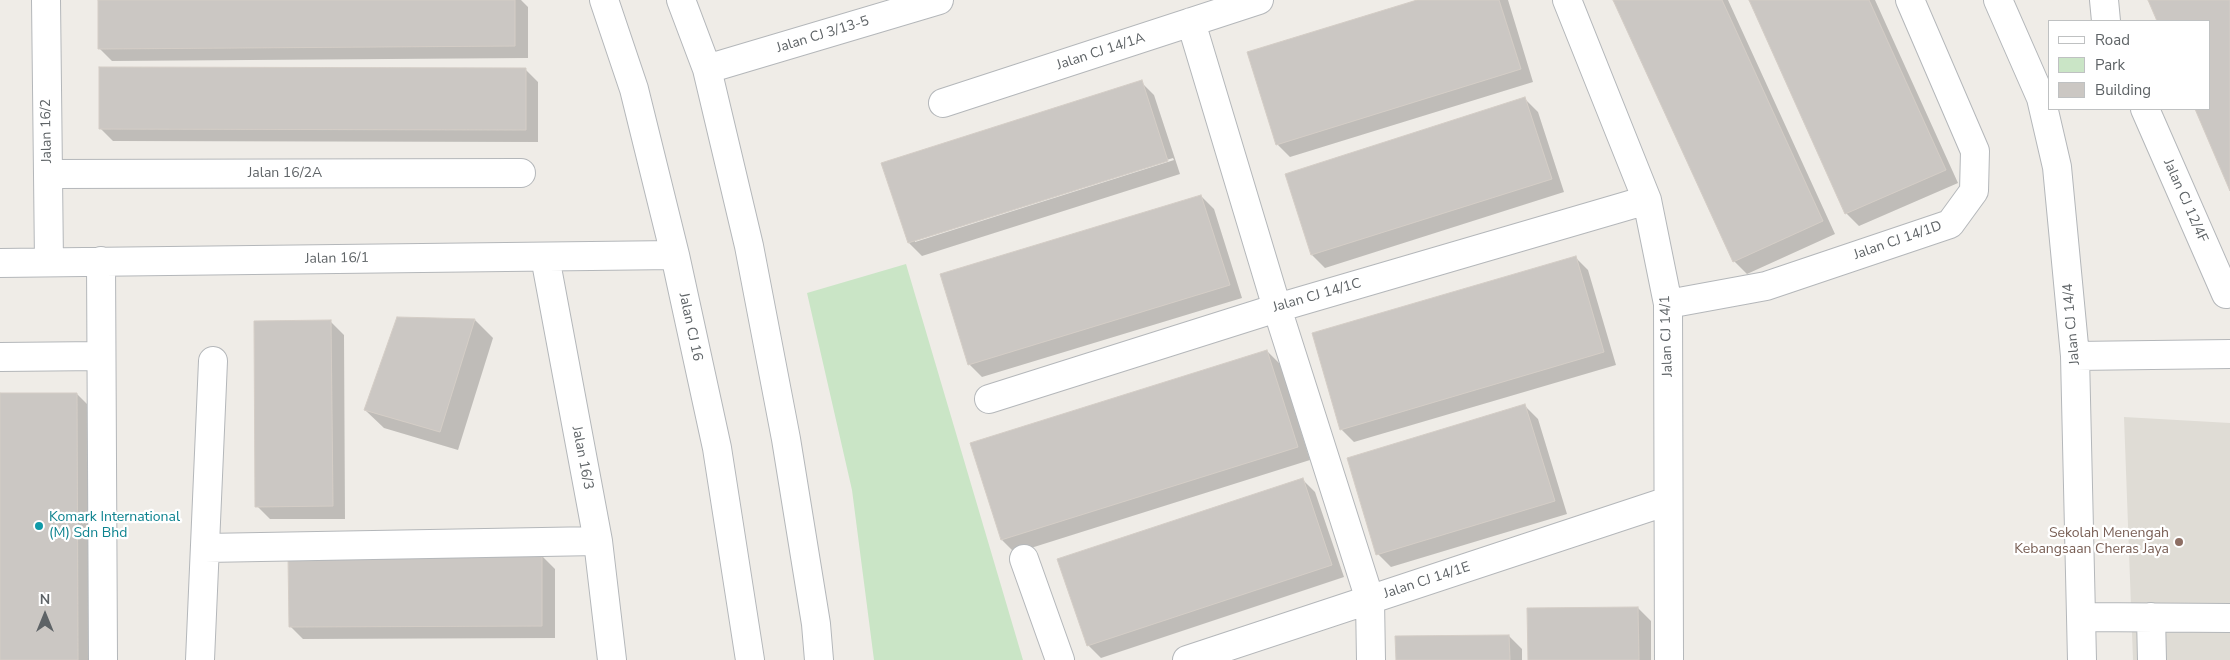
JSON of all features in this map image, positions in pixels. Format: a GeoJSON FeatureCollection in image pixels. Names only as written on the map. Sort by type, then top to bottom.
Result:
{"type":"FeatureCollection","features":[{"type":"Feature","properties":{"kind":"street","name":"Jalan 16/2"},"geometry":{"type":"LineString","coordinates":[[46,0],[49,262]]}},
{"type":"Feature","properties":{"kind":"street","name":"Jalan CJ 16"},"geometry":{"type":"LineString","coordinates":[[604,0],[634,88],[675,255],[717,448],[750,660]]}},
{"type":"Feature","properties":{"kind":"street"},"geometry":{"type":"LineString","coordinates":[[681,0],[707,69],[750,246],[786,440],[816,624],[819,660]]}},
{"type":"Feature","properties":{"kind":"street","name":"Jalan CJ 3/13-5"},"geometry":{"type":"LineString","coordinates":[[707,69],[873,9],[939,0]]}},
{"type":"Feature","properties":{"kind":"street","name":"Jalan CJ 14/1A"},"geometry":{"type":"LineString","coordinates":[[943,103],[1259,0]]}},
{"type":"Feature","properties":{"kind":"street","name":"Jalan CJ 14/1"},"geometry":{"type":"LineString","coordinates":[[1567,0],[1647,200],[1668,304],[1669,660]]}},
{"type":"Feature","properties":{"kind":"street","name":"Jalan CJ 14/1D"},"geometry":{"type":"LineString","coordinates":[[1668,304],[1766,286],[1950,224],[1974,191],[1975,151],[1910,0]]}},
{"type":"Feature","properties":{"kind":"street","name":"Jalan CJ 14/4"},"geometry":{"type":"LineString","coordinates":[[1998,0],[2041,98],[2057,167],[2075,356],[2082,660]]}},
{"type":"Feature","properties":{"kind":"street"},"geometry":{"type":"LineString","coordinates":[[2104,0],[2106,20]]}},
{"type":"Feature","properties":{"kind":"street"},"geometry":{"type":"LineString","coordinates":[[1191,22],[1277,308],[1370,600],[1371,660]]}},
{"type":"Feature","properties":{"kind":"street","name":"Jalan CJ 12/4F"},"geometry":{"type":"LineString","coordinates":[[2145,110],[2226,294]]}},
{"type":"Feature","properties":{"kind":"street","name":"Jalan 16/2A"},"geometry":{"type":"LineString","coordinates":[[48,174],[521,173]]}},
{"type":"Feature","properties":{"kind":"street","name":"Jalan CJ 14/1C"},"geometry":{"type":"LineString","coordinates":[[989,399],[1277,308],[1647,200]]}},
{"type":"Feature","properties":{"kind":"street","name":"Jalan 16/1"},"geometry":{"type":"LineString","coordinates":[[0,263],[675,255]]}},
{"type":"Feature","properties":{"kind":"street","name":"Jalan 16/3"},"geometry":{"type":"LineString","coordinates":[[544,257],[598,541],[612,660]]}},
{"type":"Feature","properties":{"kind":"street"},"geometry":{"type":"LineString","coordinates":[[101,261],[103,660]]}},
{"type":"Feature","properties":{"kind":"street"},"geometry":{"type":"LineString","coordinates":[[2075,356],[2230,354]]}},
{"type":"Feature","properties":{"kind":"street"},"geometry":{"type":"LineString","coordinates":[[0,358],[101,356]]}},
{"type":"Feature","properties":{"kind":"street"},"geometry":{"type":"LineString","coordinates":[[200,660],[213,361]]}},
{"type":"Feature","properties":{"kind":"street","name":"Jalan CJ 14/1E"},"geometry":{"type":"LineString","coordinates":[[1187,660],[1668,501]]}},
{"type":"Feature","properties":{"kind":"street"},"geometry":{"type":"LineString","coordinates":[[205,548],[598,541]]}},
{"type":"Feature","properties":{"kind":"street"},"geometry":{"type":"LineString","coordinates":[[1024,559],[1060,660]]}},
{"type":"Feature","properties":{"kind":"street"},"geometry":{"type":"LineString","coordinates":[[2081,617],[2230,618]]}},
{"type":"Feature","properties":{"kind":"street"},"geometry":{"type":"LineString","coordinates":[[2151,617],[2152,660]]}},
{"type":"Feature","properties":{"kind":"shaded area","name":"Sekolah Menengah Kebangsaan Cheras Jaya"},"geometry":{"type":"Polygon","coordinates":[[[2124,417],[2230,423],[2230,660],[2133,660],[2124,417]]]}},
{"type":"Feature","properties":{"kind":"green space"},"geometry":{"type":"Polygon","coordinates":[[[906,264],[1023,660],[874,660],[852,490],[807,293],[906,264]]]}},
{"type":"Feature","properties":{"kind":"building"},"geometry":{"type":"Polygon","coordinates":[[[98,0],[515,0],[515,46],[98,49],[98,0]]]}},
{"type":"Feature","properties":{"kind":"building"},"geometry":{"type":"Polygon","coordinates":[[[1417,0],[1499,0],[1521,69],[1276,145],[1247,52],[1417,0]]]}},
{"type":"Feature","properties":{"kind":"building"},"geometry":{"type":"Polygon","coordinates":[[[1613,0],[1722,0],[1823,221],[1733,262],[1613,0]]]}},
{"type":"Feature","properties":{"kind":"building"},"geometry":{"type":"Polygon","coordinates":[[[1749,0],[1869,0],[1946,170],[1845,214],[1749,0]]]}},
{"type":"Feature","properties":{"kind":"building"},"geometry":{"type":"Polygon","coordinates":[[[2148,0],[2230,0],[2230,191],[2195,110],[2210,110],[2210,20],[2157,20],[2148,0]]]}},
{"type":"Feature","properties":{"kind":"building"},"geometry":{"type":"Polygon","coordinates":[[[99,67],[526,68],[526,130],[99,129],[99,67]]]}},
{"type":"Feature","properties":{"kind":"building"},"geometry":{"type":"Polygon","coordinates":[[[1142,80],[1168,161],[908,243],[881,163],[1142,80]]]}},
{"type":"Feature","properties":{"kind":"building"},"geometry":{"type":"Polygon","coordinates":[[[1525,97],[1552,179],[1311,255],[1285,174],[1525,97]]]}},
{"type":"Feature","properties":{"kind":"building"},"geometry":{"type":"Polygon","coordinates":[[[1201,195],[1230,285],[968,365],[940,274],[1201,195]]]}},
{"type":"Feature","properties":{"kind":"building"},"geometry":{"type":"Polygon","coordinates":[[[1576,256],[1604,352],[1340,430],[1312,333],[1576,256]]]}},
{"type":"Feature","properties":{"kind":"building"},"geometry":{"type":"Polygon","coordinates":[[[397,317],[475,319],[440,432],[364,410],[397,317]]]}},
{"type":"Feature","properties":{"kind":"building"},"geometry":{"type":"Polygon","coordinates":[[[331,320],[333,506],[255,507],[254,321],[331,320]]]}},
{"type":"Feature","properties":{"kind":"building"},"geometry":{"type":"Polygon","coordinates":[[[1267,350],[1298,447],[1001,540],[970,443],[1267,350]]]}},
{"type":"Feature","properties":{"kind":"building","name":"Komark International (M) Sdn Bhd"},"geometry":{"type":"Polygon","coordinates":[[[0,393],[77,393],[78,660],[0,660],[0,393]]]}},
{"type":"Feature","properties":{"kind":"building"},"geometry":{"type":"Polygon","coordinates":[[[1525,404],[1555,501],[1376,555],[1347,458],[1525,404]]]}},
{"type":"Feature","properties":{"kind":"building"},"geometry":{"type":"Polygon","coordinates":[[[1303,478],[1332,565],[1087,646],[1057,559],[1303,478]]]}},
{"type":"Feature","properties":{"kind":"building"},"geometry":{"type":"Polygon","coordinates":[[[542,555],[542,626],[289,627],[288,556],[542,555]]]}},
{"type":"Feature","properties":{"kind":"building"},"geometry":{"type":"Polygon","coordinates":[[[1638,607],[1639,660],[1528,660],[1527,608],[1638,607]]]}},
{"type":"Feature","properties":{"kind":"building"},"geometry":{"type":"Polygon","coordinates":[[[1509,635],[1510,660],[1396,660],[1395,636],[1509,635]]]}},
{"type":"Feature","properties":{"kind":"place","name":"Komark International (M) Sdn Bhd"},"geometry":{"type":"Point","coordinates":[39,526]}},
{"type":"Feature","properties":{"kind":"place","name":"Sekolah Menengah Kebangsaan Cheras Jaya"},"geometry":{"type":"Point","coordinates":[2179,542]}}]}
